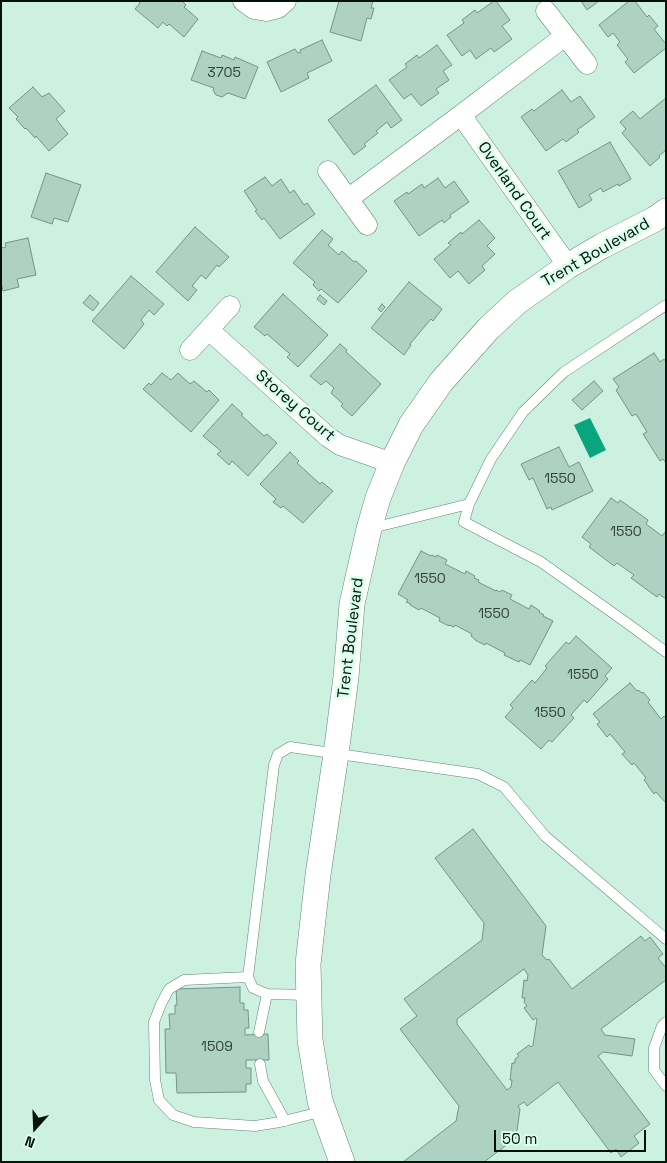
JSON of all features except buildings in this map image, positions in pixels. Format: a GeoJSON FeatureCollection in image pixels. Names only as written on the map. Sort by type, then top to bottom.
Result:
{"type":"FeatureCollection","features":[{"type":"Feature","properties":{"kind":"street"},"geometry":{"type":"LineString","coordinates":[[243,1],[254,9],[266,11],[278,8],[286,1]]}},
{"type":"Feature","properties":{"kind":"street"},"geometry":{"type":"LineString","coordinates":[[546,11],[587,64]]}},
{"type":"Feature","properties":{"kind":"street"},"geometry":{"type":"LineString","coordinates":[[348,199],[565,36]]}},
{"type":"Feature","properties":{"kind":"street","name":"Overland Court"},"geometry":{"type":"LineString","coordinates":[[461,115],[568,266]]}},
{"type":"Feature","properties":{"kind":"street"},"geometry":{"type":"LineString","coordinates":[[328,171],[367,224]]}},
{"type":"Feature","properties":{"kind":"street","name":"Trent Boulevard"},"geometry":{"type":"LineString","coordinates":[[342,1162],[320,1101],[310,1040],[308,964],[318,875],[346,677],[352,604],[368,529],[378,498],[392,463],[411,425],[441,382],[488,329],[517,302],[568,266],[655,219],[666,211]]}},
{"type":"Feature","properties":{"kind":"street"},"geometry":{"type":"LineString","coordinates":[[190,350],[230,306]]}},
{"type":"Feature","properties":{"kind":"street","name":"Storey Court"},"geometry":{"type":"LineString","coordinates":[[209,330],[328,437],[340,444],[392,463]]}},
{"type":"Feature","properties":{"kind":"lane"},"geometry":{"type":"LineString","coordinates":[[666,306],[564,372],[523,412],[491,459],[469,504],[464,522],[541,562],[666,652]]}},
{"type":"Feature","properties":{"kind":"lane"},"geometry":{"type":"LineString","coordinates":[[368,529],[469,504]]}},
{"type":"Feature","properties":{"kind":"lane"},"geometry":{"type":"LineString","coordinates":[[309,995],[267,994],[253,988],[248,977],[274,765],[278,754],[290,747],[478,774],[504,787],[545,836],[666,939]]}},
{"type":"Feature","properties":{"kind":"lane"},"geometry":{"type":"LineString","coordinates":[[248,977],[184,980],[169,989],[154,1022],[155,1080],[159,1100],[173,1115],[194,1122],[255,1126],[324,1111]]}},
{"type":"Feature","properties":{"kind":"lane"},"geometry":{"type":"LineString","coordinates":[[259,1032],[267,994]]}},
{"type":"Feature","properties":{"kind":"lane"},"geometry":{"type":"LineString","coordinates":[[666,1022],[662,1026],[654,1048],[654,1070],[666,1086]]}},
{"type":"Feature","properties":{"kind":"lane"},"geometry":{"type":"LineString","coordinates":[[260,1064],[263,1081],[285,1121]]}},
{"type":"Feature","properties":{"kind":"shaded area"},"geometry":{"type":"Polygon","coordinates":[[[590,418],[606,450],[590,458],[574,425],[590,418]]]}}]}
